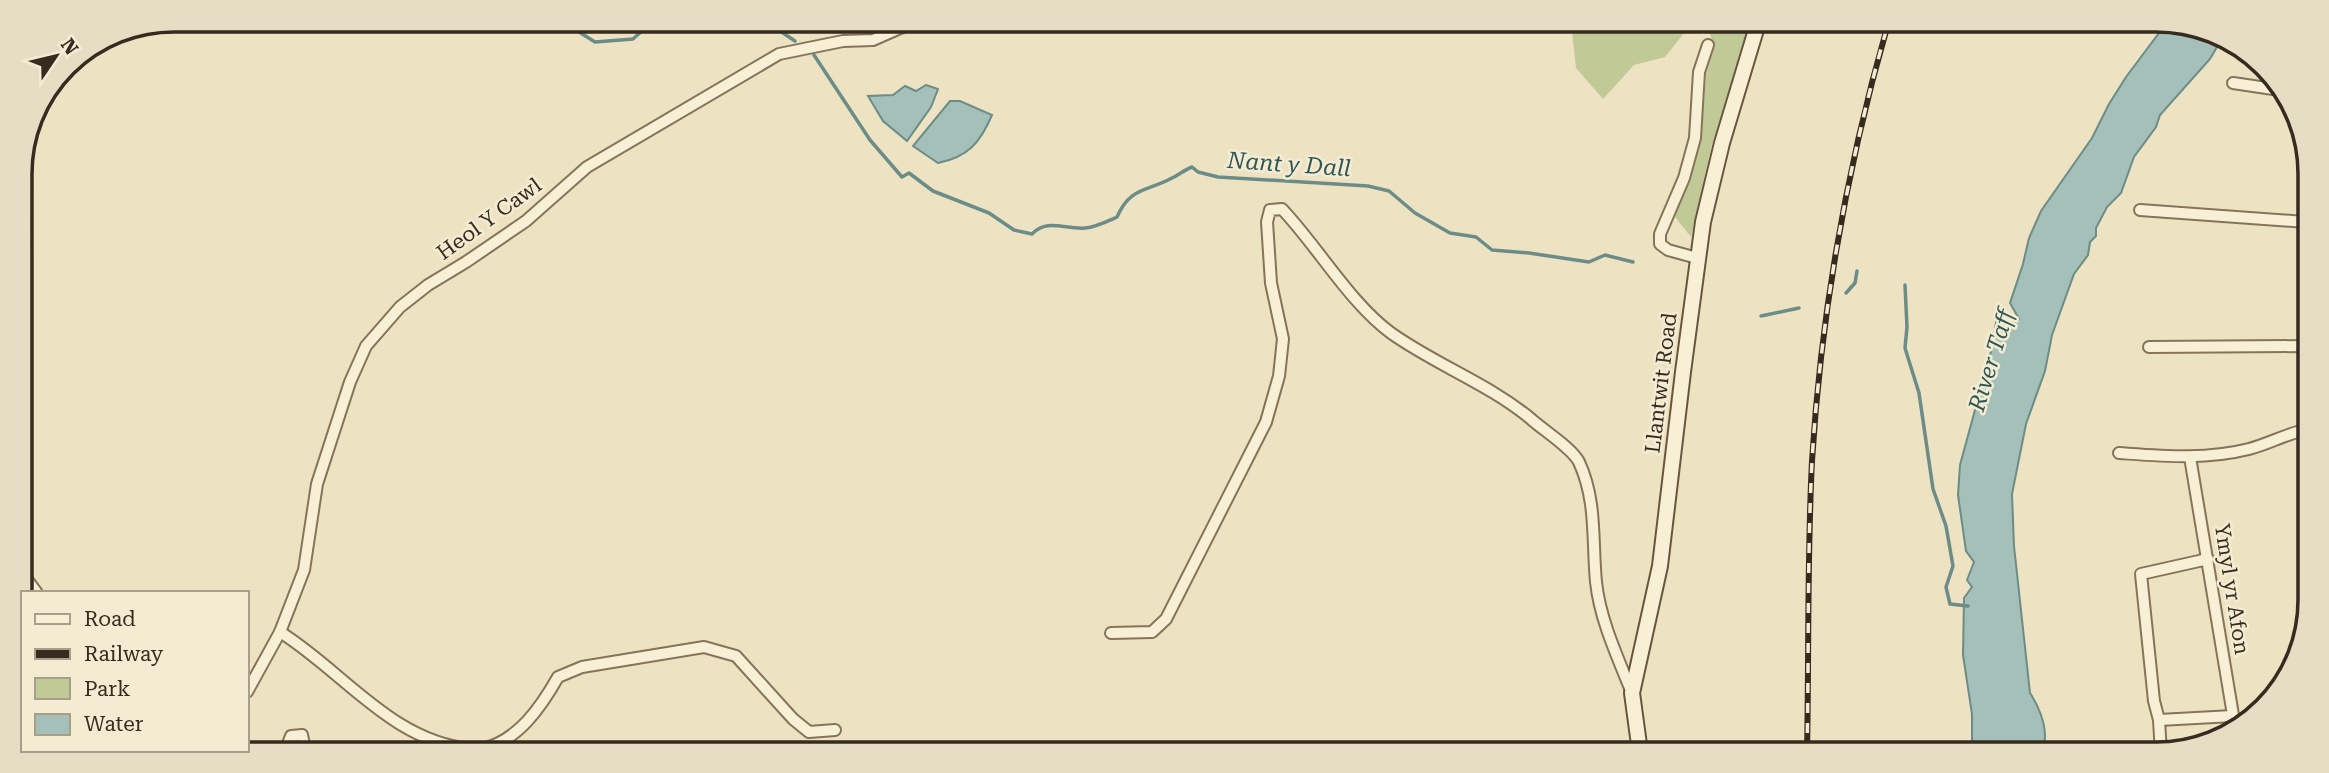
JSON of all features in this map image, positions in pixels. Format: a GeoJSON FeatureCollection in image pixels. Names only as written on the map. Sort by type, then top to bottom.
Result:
{"type":"FeatureCollection","features":[{"type":"Feature","properties":{"kind":"main road","name":"Llantwit Road"},"geometry":{"type":"LineString","coordinates":[[1639,741],[1632,693],[1660,566],[1697,258],[1714,172],[1755,32]]}},
{"type":"Feature","properties":{"kind":"street","name":"Heol Y Cawl"},"geometry":{"type":"LineString","coordinates":[[248,690],[280,632],[304,570],[317,484],[350,382],[366,346],[400,307],[428,285],[526,221],[587,167],[779,54],[843,41],[873,40],[891,32]]}},
{"type":"Feature","properties":{"kind":"street"},"geometry":{"type":"LineString","coordinates":[[1697,258],[1668,250],[1660,244],[1660,234],[1684,178],[1695,138],[1699,72],[1707,45]]}},
{"type":"Feature","properties":{"kind":"street"},"geometry":{"type":"LineString","coordinates":[[2233,83],[2269,88]]}},
{"type":"Feature","properties":{"kind":"street"},"geometry":{"type":"LineString","coordinates":[[1111,634],[1152,632],[1166,619],[1266,422],[1279,376],[1283,339],[1271,283],[1267,222],[1270,210],[1282,209],[1367,312],[1391,332],[1509,401],[1577,458],[1590,489],[1596,584],[1610,637],[1632,693]]}},
{"type":"Feature","properties":{"kind":"street"},"geometry":{"type":"LineString","coordinates":[[2140,210],[2298,221]]}},
{"type":"Feature","properties":{"kind":"street"},"geometry":{"type":"LineString","coordinates":[[2149,347],[2298,346]]}},
{"type":"Feature","properties":{"kind":"street"},"geometry":{"type":"LineString","coordinates":[[2119,453],[2190,457],[2250,449],[2298,432]]}},
{"type":"Feature","properties":{"kind":"street","name":"Ymyl yr Afon"},"geometry":{"type":"LineString","coordinates":[[2190,457],[2233,718]]}},
{"type":"Feature","properties":{"kind":"street"},"geometry":{"type":"LineString","coordinates":[[2160,741],[2141,574],[2208,559]]}},
{"type":"Feature","properties":{"kind":"street"},"geometry":{"type":"LineString","coordinates":[[280,632],[310,652],[368,702],[437,742]]}},
{"type":"Feature","properties":{"kind":"street"},"geometry":{"type":"LineString","coordinates":[[503,742],[543,703],[558,677],[582,667],[704,647],[736,656],[793,719],[809,732],[835,730]]}},
{"type":"Feature","properties":{"kind":"street"},"geometry":{"type":"LineString","coordinates":[[2159,720],[2227,722]]}},
{"type":"Feature","properties":{"kind":"street"},"geometry":{"type":"LineString","coordinates":[[289,742],[291,736],[302,735],[303,742]]}},
{"type":"Feature","properties":{"kind":"green space"},"geometry":{"type":"Polygon","coordinates":[[[1572,32],[1685,32],[1665,57],[1634,65],[1603,99],[1576,68],[1572,32]]]}},
{"type":"Feature","properties":{"kind":"green space"},"geometry":{"type":"Polygon","coordinates":[[[1709,32],[1746,32],[1711,148],[1691,237],[1675,217],[1701,141],[1706,74],[1715,46],[1709,32]]]}},
{"type":"Feature","properties":{"kind":"water","name":"River Taff"},"geometry":{"type":"Polygon","coordinates":[[[2160,32],[2192,36],[2218,46],[2210,59],[2160,115],[2156,127],[2134,157],[2121,193],[2107,207],[2096,228],[2096,236],[2090,242],[2088,255],[2074,274],[2052,335],[2045,371],[2026,424],[2012,494],[2014,546],[2030,693],[2044,725],[2045,741],[1972,741],[1972,714],[1963,655],[1964,598],[1972,587],[1967,580],[1974,562],[1966,551],[1958,495],[1960,465],[1993,344],[1996,322],[2002,317],[2012,324],[2019,319],[2010,303],[2029,238],[2041,211],[2092,138],[2126,77],[2160,32]]]}},
{"type":"Feature","properties":{"kind":"water"},"geometry":{"type":"Polygon","coordinates":[[[926,85],[938,89],[931,107],[907,141],[883,121],[868,96],[893,95],[905,86],[916,91],[926,85]]]}},
{"type":"Feature","properties":{"kind":"water"},"geometry":{"type":"Polygon","coordinates":[[[950,101],[960,101],[992,115],[972,147],[957,157],[938,163],[913,146],[950,101]]]}},
{"type":"Feature","properties":{"kind":"waterway"},"geometry":{"type":"LineString","coordinates":[[579,32],[595,42],[633,39],[641,32]]}},
{"type":"Feature","properties":{"kind":"waterway","name":"Nant y Dall"},"geometry":{"type":"LineString","coordinates":[[782,32],[795,41]]}},
{"type":"Feature","properties":{"kind":"waterway","name":"Nant y Dall"},"geometry":{"type":"LineString","coordinates":[[814,55],[870,140],[902,177],[909,173],[933,191],[989,213],[1014,230],[1032,234],[1038,229],[1050,226],[1078,228],[1098,225],[1117,217],[1133,195],[1192,167],[1198,172],[1218,177],[1368,186],[1389,191],[1415,213],[1450,233],[1476,237],[1492,250],[1589,262],[1605,255],[1633,262]]}},
{"type":"Feature","properties":{"kind":"waterway"},"geometry":{"type":"LineString","coordinates":[[1846,293],[1855,283],[1857,271]]}},
{"type":"Feature","properties":{"kind":"waterway"},"geometry":{"type":"LineString","coordinates":[[1905,285],[1905,348],[1919,393],[1933,489],[1946,526],[1953,566],[1946,587],[1950,604],[1968,606]]}},
{"type":"Feature","properties":{"kind":"waterway"},"geometry":{"type":"LineString","coordinates":[[1761,316],[1799,308]]}},
{"type":"Feature","properties":{"kind":"railway"},"geometry":{"type":"LineString","coordinates":[[1807,741],[1810,497],[1822,351],[1848,186],[1886,32]]}}]}
